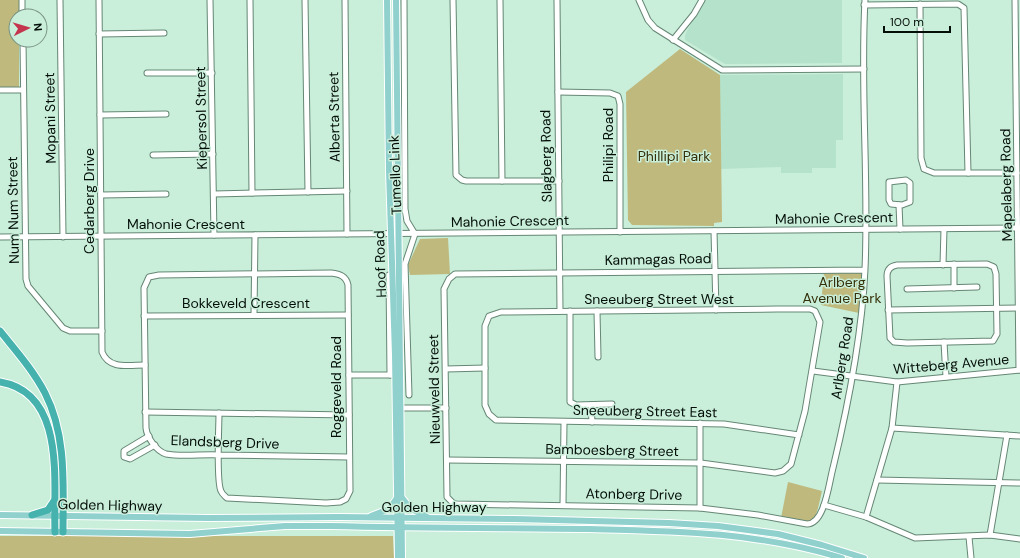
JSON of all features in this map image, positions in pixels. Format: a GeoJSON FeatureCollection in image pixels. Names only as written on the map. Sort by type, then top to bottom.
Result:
{"type":"FeatureCollection","features":[{"type":"Feature","properties":{"kind":"highway"},"geometry":{"type":"LineString","coordinates":[[0,331],[33,373],[47,398],[54,417],[62,449],[63,532]]}},
{"type":"Feature","properties":{"kind":"highway"},"geometry":{"type":"LineString","coordinates":[[0,382],[9,384],[24,392],[34,400],[42,411],[48,425],[54,451],[55,532]]}},
{"type":"Feature","properties":{"kind":"highway"},"geometry":{"type":"LineString","coordinates":[[32,515],[48,510],[55,500]]}},
{"type":"Feature","properties":{"kind":"main road","name":"Hoof Road"},"geometry":{"type":"LineString","coordinates":[[387,0],[395,375],[399,408],[400,527]]}},
{"type":"Feature","properties":{"kind":"main road","name":"Hoof Road"},"geometry":{"type":"LineString","coordinates":[[395,375],[399,234],[396,0]]}},
{"type":"Feature","properties":{"kind":"main road"},"geometry":{"type":"LineString","coordinates":[[366,518],[390,509],[400,497],[414,511],[432,518]]}},
{"type":"Feature","properties":{"kind":"main road","name":"Golden Highway"},"geometry":{"type":"LineString","coordinates":[[0,515],[400,519],[432,518],[669,523],[756,530],[803,539],[864,558]]}},
{"type":"Feature","properties":{"kind":"main road","name":"Golden Highway"},"geometry":{"type":"LineString","coordinates":[[0,532],[190,534],[285,526],[698,532],[779,542],[842,558]]}},
{"type":"Feature","properties":{"kind":"main road"},"geometry":{"type":"LineString","coordinates":[[398,558],[400,527]]}},
{"type":"Feature","properties":{"kind":"main road"},"geometry":{"type":"LineString","coordinates":[[400,527],[402,558]]}},
{"type":"Feature","properties":{"kind":"street","name":"Mopani Street"},"geometry":{"type":"LineString","coordinates":[[60,0],[63,237]]}},
{"type":"Feature","properties":{"kind":"street","name":"Cedarberg Drive"},"geometry":{"type":"LineString","coordinates":[[99,0],[102,352],[109,363],[116,365],[145,365]]}},
{"type":"Feature","properties":{"kind":"street","name":"Kiepersol Street"},"geometry":{"type":"LineString","coordinates":[[210,0],[214,235]]}},
{"type":"Feature","properties":{"kind":"street"},"geometry":{"type":"LineString","coordinates":[[250,0],[252,193]]}},
{"type":"Feature","properties":{"kind":"street"},"geometry":{"type":"LineString","coordinates":[[305,0],[308,192]]}},
{"type":"Feature","properties":{"kind":"street","name":"Alberta Street"},"geometry":{"type":"LineString","coordinates":[[345,0],[347,234]]}},
{"type":"Feature","properties":{"kind":"street","name":"Tumello Link"},"geometry":{"type":"LineString","coordinates":[[404,0],[405,209],[407,221],[415,234]]}},
{"type":"Feature","properties":{"kind":"street"},"geometry":{"type":"LineString","coordinates":[[453,0],[456,173],[458,177],[466,181],[559,181]]}},
{"type":"Feature","properties":{"kind":"street"},"geometry":{"type":"LineString","coordinates":[[500,0],[502,181]]}},
{"type":"Feature","properties":{"kind":"street","name":"Slagberg Road"},"geometry":{"type":"LineString","coordinates":[[556,0],[560,311]]}},
{"type":"Feature","properties":{"kind":"street"},"geometry":{"type":"LineString","coordinates":[[639,0],[650,23],[673,40],[717,68],[724,70],[864,69]]}},
{"type":"Feature","properties":{"kind":"street"},"geometry":{"type":"LineString","coordinates":[[673,40],[694,14],[702,0]]}},
{"type":"Feature","properties":{"kind":"street","name":"Mapelaberg Road"},"geometry":{"type":"LineString","coordinates":[[1015,0],[1020,370]]}},
{"type":"Feature","properties":{"kind":"street"},"geometry":{"type":"LineString","coordinates":[[864,2],[955,4],[962,6],[965,13],[968,173]]}},
{"type":"Feature","properties":{"kind":"street","name":"Arlberg Road"},"geometry":{"type":"LineString","coordinates":[[815,522],[818,519],[824,505],[846,412],[860,328],[865,270],[866,230],[864,2]]}},
{"type":"Feature","properties":{"kind":"street"},"geometry":{"type":"LineString","coordinates":[[920,4],[922,167],[925,171],[930,173],[1017,173]]}},
{"type":"Feature","properties":{"kind":"street"},"geometry":{"type":"LineString","coordinates":[[99,34],[164,33]]}},
{"type":"Feature","properties":{"kind":"street","name":"Num Num Street"},"geometry":{"type":"LineString","coordinates":[[23,48],[25,237],[27,284],[61,326],[70,331],[102,330]]}},
{"type":"Feature","properties":{"kind":"street"},"geometry":{"type":"LineString","coordinates":[[146,73],[212,73]]}},
{"type":"Feature","properties":{"kind":"street"},"geometry":{"type":"LineString","coordinates":[[0,90],[23,90]]}},
{"type":"Feature","properties":{"kind":"street","name":"Philipi Road"},"geometry":{"type":"LineString","coordinates":[[558,92],[610,93],[618,96],[620,104],[620,232]]}},
{"type":"Feature","properties":{"kind":"street"},"geometry":{"type":"LineString","coordinates":[[100,115],[166,114]]}},
{"type":"Feature","properties":{"kind":"street"},"geometry":{"type":"LineString","coordinates":[[153,155],[213,154]]}},
{"type":"Feature","properties":{"kind":"street"},"geometry":{"type":"LineString","coordinates":[[892,181],[908,181],[910,183],[911,201],[908,204],[899,205],[890,203],[889,183],[892,181]]}},
{"type":"Feature","properties":{"kind":"street"},"geometry":{"type":"LineString","coordinates":[[214,194],[347,191]]}},
{"type":"Feature","properties":{"kind":"street"},"geometry":{"type":"LineString","coordinates":[[101,195],[166,194]]}},
{"type":"Feature","properties":{"kind":"street"},"geometry":{"type":"LineString","coordinates":[[899,205],[900,229]]}},
{"type":"Feature","properties":{"kind":"street","name":"Mahonie Crescent"},"geometry":{"type":"LineString","coordinates":[[0,237],[1019,228]]}},
{"type":"Feature","properties":{"kind":"street"},"geometry":{"type":"LineString","coordinates":[[943,264],[944,229]]}},
{"type":"Feature","properties":{"kind":"street"},"geometry":{"type":"LineString","coordinates":[[714,231],[716,310]]}},
{"type":"Feature","properties":{"kind":"street"},"geometry":{"type":"LineString","coordinates":[[409,395],[405,264],[415,234]]}},
{"type":"Feature","properties":{"kind":"street"},"geometry":{"type":"LineString","coordinates":[[254,315],[255,235]]}},
{"type":"Feature","properties":{"kind":"street"},"geometry":{"type":"LineString","coordinates":[[943,264],[987,264],[993,266],[996,272],[997,334],[993,341],[907,343],[892,341],[888,336],[888,270],[891,266],[897,265],[943,264]]}},
{"type":"Feature","properties":{"kind":"street"},"geometry":{"type":"LineString","coordinates":[[954,264],[954,288]]}},
{"type":"Feature","properties":{"kind":"street","name":"Kammagas Road"},"geometry":{"type":"LineString","coordinates":[[451,276],[464,273],[865,270]]}},
{"type":"Feature","properties":{"kind":"street","name":"Roggeveld Road"},"geometry":{"type":"LineString","coordinates":[[219,455],[220,489],[224,496],[230,499],[326,503],[343,501],[348,498],[350,491],[348,415],[348,286],[343,276],[331,273],[255,274]]}},
{"type":"Feature","properties":{"kind":"street","name":"Elandsberg Drive"},"geometry":{"type":"LineString","coordinates":[[255,274],[158,275],[149,277],[144,288],[145,412],[146,430],[148,436],[154,445],[167,454],[349,457]]}},
{"type":"Feature","properties":{"kind":"street"},"geometry":{"type":"LineString","coordinates":[[349,375],[395,375],[389,275]]}},
{"type":"Feature","properties":{"kind":"street","name":"Nieuwveld Street"},"geometry":{"type":"LineString","coordinates":[[451,276],[444,289],[447,495],[451,502]]}},
{"type":"Feature","properties":{"kind":"street"},"geometry":{"type":"LineString","coordinates":[[907,289],[977,287]]}},
{"type":"Feature","properties":{"kind":"street"},"geometry":{"type":"LineString","coordinates":[[888,310],[996,307],[1020,308]]}},
{"type":"Feature","properties":{"kind":"street","name":"Sneeuberg Street West"},"geometry":{"type":"LineString","coordinates":[[485,368],[485,326],[487,319],[492,314],[501,312],[810,309],[817,312],[820,322],[813,371]]}},
{"type":"Feature","properties":{"kind":"street"},"geometry":{"type":"LineString","coordinates":[[597,311],[598,357]]}},
{"type":"Feature","properties":{"kind":"street"},"geometry":{"type":"LineString","coordinates":[[570,312],[570,400],[573,404],[612,404]]}},
{"type":"Feature","properties":{"kind":"street","name":"Bokkeveld Crescent"},"geometry":{"type":"LineString","coordinates":[[144,316],[348,315]]}},
{"type":"Feature","properties":{"kind":"street"},"geometry":{"type":"LineString","coordinates":[[944,342],[946,377]]}},
{"type":"Feature","properties":{"kind":"street"},"geometry":{"type":"LineString","coordinates":[[446,369],[485,368]]}},
{"type":"Feature","properties":{"kind":"street","name":"Sneeuberg Street East"},"geometry":{"type":"LineString","coordinates":[[485,368],[486,408],[491,416],[499,421],[724,424],[799,435]]}},
{"type":"Feature","properties":{"kind":"street","name":"Witteberg Avenue"},"geometry":{"type":"LineString","coordinates":[[813,371],[897,382],[1020,370]]}},
{"type":"Feature","properties":{"kind":"street"},"geometry":{"type":"LineString","coordinates":[[799,435],[813,371]]}},
{"type":"Feature","properties":{"kind":"street"},"geometry":{"type":"LineString","coordinates":[[866,517],[892,428],[897,382]]}},
{"type":"Feature","properties":{"kind":"street"},"geometry":{"type":"LineString","coordinates":[[591,405],[592,422]]}},
{"type":"Feature","properties":{"kind":"street"},"geometry":{"type":"LineString","coordinates":[[399,408],[446,408]]}},
{"type":"Feature","properties":{"kind":"street"},"geometry":{"type":"LineString","coordinates":[[145,412],[348,415]]}},
{"type":"Feature","properties":{"kind":"street"},"geometry":{"type":"LineString","coordinates":[[219,413],[219,455]]}},
{"type":"Feature","properties":{"kind":"street"},"geometry":{"type":"LineString","coordinates":[[563,505],[564,422]]}},
{"type":"Feature","properties":{"kind":"street"},"geometry":{"type":"LineString","coordinates":[[700,423],[700,508]]}},
{"type":"Feature","properties":{"kind":"street"},"geometry":{"type":"LineString","coordinates":[[892,428],[1020,436]]}},
{"type":"Feature","properties":{"kind":"street","name":"Bamboesberg Street"},"geometry":{"type":"LineString","coordinates":[[447,460],[701,463],[775,473],[783,471],[790,464],[799,435]]}},
{"type":"Feature","properties":{"kind":"street"},"geometry":{"type":"LineString","coordinates":[[990,535],[1007,435]]}},
{"type":"Feature","properties":{"kind":"street"},"geometry":{"type":"LineString","coordinates":[[148,436],[124,452],[124,457],[130,459],[154,445]]}},
{"type":"Feature","properties":{"kind":"street"},"geometry":{"type":"LineString","coordinates":[[877,480],[1020,483]]}},
{"type":"Feature","properties":{"kind":"street","name":"Atonberg Drive"},"geometry":{"type":"LineString","coordinates":[[451,502],[456,504],[700,508],[758,515],[807,524],[815,522]]}},
{"type":"Feature","properties":{"kind":"street"},"geometry":{"type":"LineString","coordinates":[[824,505],[866,517],[915,538],[990,535],[1020,538]]}},
{"type":"Feature","properties":{"kind":"street"},"geometry":{"type":"LineString","coordinates":[[969,537],[971,558]]}},
{"type":"Feature","properties":{"kind":"shaded area"},"geometry":{"type":"Polygon","coordinates":[[[703,0],[842,0],[842,63],[725,64],[685,40],[685,35],[703,0]]]}},
{"type":"Feature","properties":{"kind":"shaded area"},"geometry":{"type":"Polygon","coordinates":[[[843,74],[843,140],[836,140],[836,168],[812,168],[812,173],[781,173],[781,167],[720,169],[720,75],[843,74]]]}},
{"type":"Feature","properties":{"kind":"green space"},"geometry":{"type":"Polygon","coordinates":[[[0,0],[19,0],[19,8],[8,8],[8,48],[19,48],[19,87],[0,87],[0,0]]]}},
{"type":"Feature","properties":{"kind":"green space","name":"Phillipi Park"},"geometry":{"type":"Polygon","coordinates":[[[680,49],[720,75],[722,222],[714,223],[714,226],[632,225],[628,220],[626,92],[680,49]]]}},
{"type":"Feature","properties":{"kind":"green space"},"geometry":{"type":"Polygon","coordinates":[[[448,238],[450,274],[410,275],[408,265],[420,239],[448,238]]]}},
{"type":"Feature","properties":{"kind":"green space","name":"Arlberg Avenue Park"},"geometry":{"type":"Polygon","coordinates":[[[862,271],[859,313],[821,305],[824,272],[862,271]]]}},
{"type":"Feature","properties":{"kind":"green space"},"geometry":{"type":"Polygon","coordinates":[[[788,482],[822,491],[815,517],[812,520],[801,522],[781,518],[788,482]]]}},
{"type":"Feature","properties":{"kind":"green space"},"geometry":{"type":"Polygon","coordinates":[[[0,536],[393,536],[394,558],[0,558],[0,536]]]}}]}
